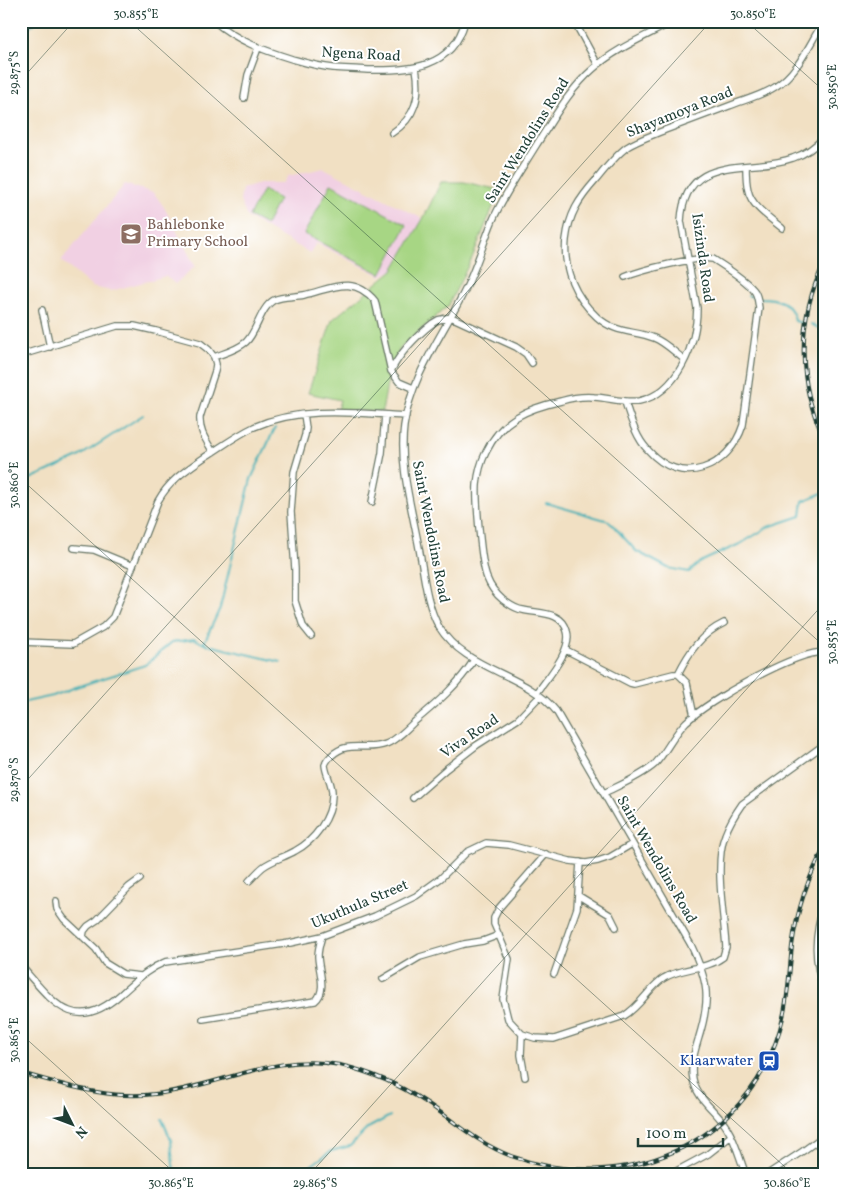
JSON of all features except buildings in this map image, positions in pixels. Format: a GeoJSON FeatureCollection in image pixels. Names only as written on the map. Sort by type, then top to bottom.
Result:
{"type":"FeatureCollection","features":[{"type":"Feature","properties":{"kind":"street","name":"Ngena Road"},"geometry":{"type":"LineString","coordinates":[[214,21],[238,39],[258,48],[316,66],[396,71],[416,68],[439,58],[457,39],[464,21]]}},
{"type":"Feature","properties":{"kind":"street"},"geometry":{"type":"LineString","coordinates":[[574,21],[598,65]]}},
{"type":"Feature","properties":{"kind":"street","name":"Saint Wendolins Road"},"geometry":{"type":"LineString","coordinates":[[674,21],[612,55],[598,65],[572,91],[509,188],[492,222],[465,289],[413,388],[406,416],[403,447],[405,468],[429,601],[439,626],[448,638],[474,660],[539,695],[552,706],[562,720],[691,945],[706,982],[706,1002],[696,1048],[692,1078],[699,1095],[723,1122],[731,1136],[746,1175]]}},
{"type":"Feature","properties":{"kind":"street","name":"Shayamoya Road"},"geometry":{"type":"LineString","coordinates":[[685,360],[657,339],[614,328],[598,318],[584,304],[573,285],[566,261],[567,235],[576,204],[614,159],[628,147],[663,131],[763,94],[780,84],[796,67],[824,21]]}},
{"type":"Feature","properties":{"kind":"street"},"geometry":{"type":"LineString","coordinates":[[244,98],[248,75],[258,48]]}},
{"type":"Feature","properties":{"kind":"street"},"geometry":{"type":"LineString","coordinates":[[392,133],[408,118],[416,104],[418,97],[416,68]]}},
{"type":"Feature","properties":{"kind":"street","name":"Isizinda Road"},"geometry":{"type":"LineString","coordinates":[[566,650],[568,632],[563,622],[553,615],[513,607],[493,589],[487,578],[478,499],[479,474],[485,454],[493,438],[517,415],[546,404],[586,397],[625,402],[641,400],[662,391],[676,376],[685,360],[696,329],[697,308],[681,221],[682,210],[689,190],[699,179],[717,169],[791,159],[818,144],[825,136]]}},
{"type":"Feature","properties":{"kind":"street"},"geometry":{"type":"LineString","coordinates":[[746,166],[748,190],[751,198],[756,205],[782,228]]}},
{"type":"Feature","properties":{"kind":"street"},"geometry":{"type":"LineString","coordinates":[[625,277],[638,272],[706,258],[716,261],[748,284],[758,298],[759,308],[746,410],[740,437],[732,448],[715,464],[694,470],[676,469],[658,460],[644,447],[625,402]]}},
{"type":"Feature","properties":{"kind":"street"},"geometry":{"type":"LineString","coordinates":[[214,356],[246,342],[262,314],[274,300],[308,294],[341,285],[354,286],[367,292],[374,301],[391,372],[399,382],[413,388]]}},
{"type":"Feature","properties":{"kind":"street"},"geometry":{"type":"LineString","coordinates":[[42,310],[50,347]]}},
{"type":"Feature","properties":{"kind":"street"},"geometry":{"type":"LineString","coordinates":[[391,372],[398,356],[405,347],[433,323],[451,317],[516,347],[526,354],[532,363]]}},
{"type":"Feature","properties":{"kind":"street"},"geometry":{"type":"LineString","coordinates":[[21,355],[106,328],[124,325],[134,326],[206,346],[214,356],[216,364],[200,423],[202,434],[213,452]]}},
{"type":"Feature","properties":{"kind":"street"},"geometry":{"type":"LineString","coordinates":[[304,414],[305,435],[294,472],[291,512],[295,601],[303,626],[311,636]]}},
{"type":"Feature","properties":{"kind":"street"},"geometry":{"type":"LineString","coordinates":[[21,642],[73,644],[103,627],[113,617],[163,492],[178,476],[254,427],[282,418],[304,414],[406,416]]}},
{"type":"Feature","properties":{"kind":"street"},"geometry":{"type":"LineString","coordinates":[[372,502],[382,453],[385,415]]}},
{"type":"Feature","properties":{"kind":"street"},"geometry":{"type":"LineString","coordinates":[[74,548],[94,550],[132,566]]}},
{"type":"Feature","properties":{"kind":"street"},"geometry":{"type":"LineString","coordinates":[[678,674],[702,637],[724,624]]}},
{"type":"Feature","properties":{"kind":"street"},"geometry":{"type":"LineString","coordinates":[[539,695],[566,650],[634,684],[678,674],[687,683],[694,716]]}},
{"type":"Feature","properties":{"kind":"street"},"geometry":{"type":"LineString","coordinates":[[604,793],[653,765],[678,731],[694,716],[750,680],[790,661],[810,654],[825,652]]}},
{"type":"Feature","properties":{"kind":"street"},"geometry":{"type":"LineString","coordinates":[[249,881],[264,866],[296,851],[321,827],[328,814],[332,797],[332,788],[325,768],[326,762],[341,748],[376,747],[393,741],[443,698],[474,660]]}},
{"type":"Feature","properties":{"kind":"street","name":"Viva Road"},"geometry":{"type":"LineString","coordinates":[[412,798],[477,745],[518,719],[539,695]]}},
{"type":"Feature","properties":{"kind":"street"},"geometry":{"type":"LineString","coordinates":[[546,854],[495,914],[494,924],[509,958],[503,991],[503,1005],[508,1019],[522,1034],[535,1038],[554,1039],[616,1019],[634,1010],[660,980],[721,959],[726,951],[720,857],[725,835],[742,804],[825,744]]}},
{"type":"Feature","properties":{"kind":"street","name":"Ukuthula Street"},"geometry":{"type":"LineString","coordinates":[[21,966],[48,996],[63,1008],[69,1012],[91,1013],[106,1006],[151,968],[173,960],[290,943],[322,936],[375,916],[416,896],[441,878],[467,852],[481,845],[499,843],[580,862],[602,860],[632,844]]}},
{"type":"Feature","properties":{"kind":"street"},"geometry":{"type":"LineString","coordinates":[[554,974],[577,908],[580,862]]}},
{"type":"Feature","properties":{"kind":"street"},"geometry":{"type":"LineString","coordinates":[[83,937],[88,926],[97,920],[140,878]]}},
{"type":"Feature","properties":{"kind":"street"},"geometry":{"type":"LineString","coordinates":[[579,896],[610,915],[616,927]]}},
{"type":"Feature","properties":{"kind":"street"},"geometry":{"type":"LineString","coordinates":[[56,901],[57,909],[64,919],[96,949],[105,963],[119,973],[141,976]]}},
{"type":"Feature","properties":{"kind":"street"},"geometry":{"type":"LineString","coordinates":[[825,902],[817,932],[816,952],[816,962],[825,993]]}},
{"type":"Feature","properties":{"kind":"street"},"geometry":{"type":"LineString","coordinates":[[383,979],[409,962],[425,955],[464,944],[483,941],[499,935]]}},
{"type":"Feature","properties":{"kind":"street"},"geometry":{"type":"LineString","coordinates":[[203,1019],[314,1001],[321,994],[318,956],[322,936]]}},
{"type":"Feature","properties":{"kind":"street"},"geometry":{"type":"LineString","coordinates":[[522,1034],[521,1054],[524,1077]]}},
{"type":"Feature","properties":{"kind":"street"},"geometry":{"type":"LineString","coordinates":[[768,1174],[825,1134]]}},
{"type":"Feature","properties":{"kind":"street"},"geometry":{"type":"LineString","coordinates":[[668,1175],[708,1154],[731,1136]]}},
{"type":"Feature","properties":{"kind":"shaded area"},"geometry":{"type":"Polygon","coordinates":[[[324,168],[423,219],[393,270],[381,276],[316,243],[310,253],[247,217],[240,201],[242,189],[259,183],[283,183],[288,176],[324,168]]]}},
{"type":"Feature","properties":{"kind":"shaded area","name":"Bahlebonke Primary School"},"geometry":{"type":"Polygon","coordinates":[[[125,184],[154,193],[164,207],[195,266],[175,284],[166,276],[111,291],[92,287],[61,261],[125,184]]]}},
{"type":"Feature","properties":{"kind":"green space"},"geometry":{"type":"Polygon","coordinates":[[[441,182],[464,182],[500,190],[472,258],[448,306],[400,348],[389,373],[382,412],[337,410],[340,400],[308,393],[332,320],[393,270],[423,219],[441,182]]]}},
{"type":"Feature","properties":{"kind":"green space"},"geometry":{"type":"Polygon","coordinates":[[[331,184],[407,225],[381,274],[304,234],[331,184]]]}},
{"type":"Feature","properties":{"kind":"green space"},"geometry":{"type":"Polygon","coordinates":[[[263,190],[279,199],[266,225],[249,216],[263,190]]]}},
{"type":"Feature","properties":{"kind":"waterway"},"geometry":{"type":"LineString","coordinates":[[21,27],[31,21]]}},
{"type":"Feature","properties":{"kind":"waterway"},"geometry":{"type":"LineString","coordinates":[[382,21],[399,26]]}},
{"type":"Feature","properties":{"kind":"waterway"},"geometry":{"type":"LineString","coordinates":[[748,295],[755,298]]}},
{"type":"Feature","properties":{"kind":"waterway"},"geometry":{"type":"LineString","coordinates":[[760,298],[783,302],[791,309],[795,321],[802,323]]}},
{"type":"Feature","properties":{"kind":"waterway"},"geometry":{"type":"LineString","coordinates":[[811,324],[825,331]]}},
{"type":"Feature","properties":{"kind":"waterway"},"geometry":{"type":"LineString","coordinates":[[21,483],[77,458],[143,415]]}},
{"type":"Feature","properties":{"kind":"waterway"},"geometry":{"type":"LineString","coordinates":[[204,643],[220,608],[251,479],[275,428]]}},
{"type":"Feature","properties":{"kind":"waterway"},"geometry":{"type":"LineString","coordinates":[[546,503],[609,521],[636,551],[668,568],[689,572],[700,562],[742,543],[768,527],[801,516],[803,501],[825,492]]}},
{"type":"Feature","properties":{"kind":"waterway"},"geometry":{"type":"LineString","coordinates":[[21,703],[53,696],[145,665],[172,642],[195,639],[204,644],[281,662]]}},
{"type":"Feature","properties":{"kind":"waterway"},"geometry":{"type":"LineString","coordinates":[[293,1175],[304,1166],[309,1167],[331,1151],[350,1146],[368,1128],[390,1116]]}},
{"type":"Feature","properties":{"kind":"waterway"},"geometry":{"type":"LineString","coordinates":[[162,1119],[171,1140],[175,1175]]}},
{"type":"Feature","properties":{"kind":"railway"},"geometry":{"type":"LineString","coordinates":[[825,262],[809,306],[805,328],[804,351],[805,374],[809,396],[825,440]]}},
{"type":"Feature","properties":{"kind":"railway"},"geometry":{"type":"LineString","coordinates":[[21,1073],[87,1090],[121,1095],[138,1095],[178,1090],[247,1072],[293,1063],[316,1062],[340,1065],[374,1075],[406,1090],[477,1139],[511,1156],[553,1167],[595,1169],[636,1164],[674,1151],[709,1131],[739,1104],[763,1070],[783,1019],[792,946],[800,907],[808,883],[825,847]]}},
{"type":"Feature","properties":{"kind":"place","name":"Bahlebonke Primary School"},"geometry":{"type":"Point","coordinates":[131,234]}},
{"type":"Feature","properties":{"kind":"place","name":"Klaarwater"},"geometry":{"type":"Point","coordinates":[769,1061]}}]}
